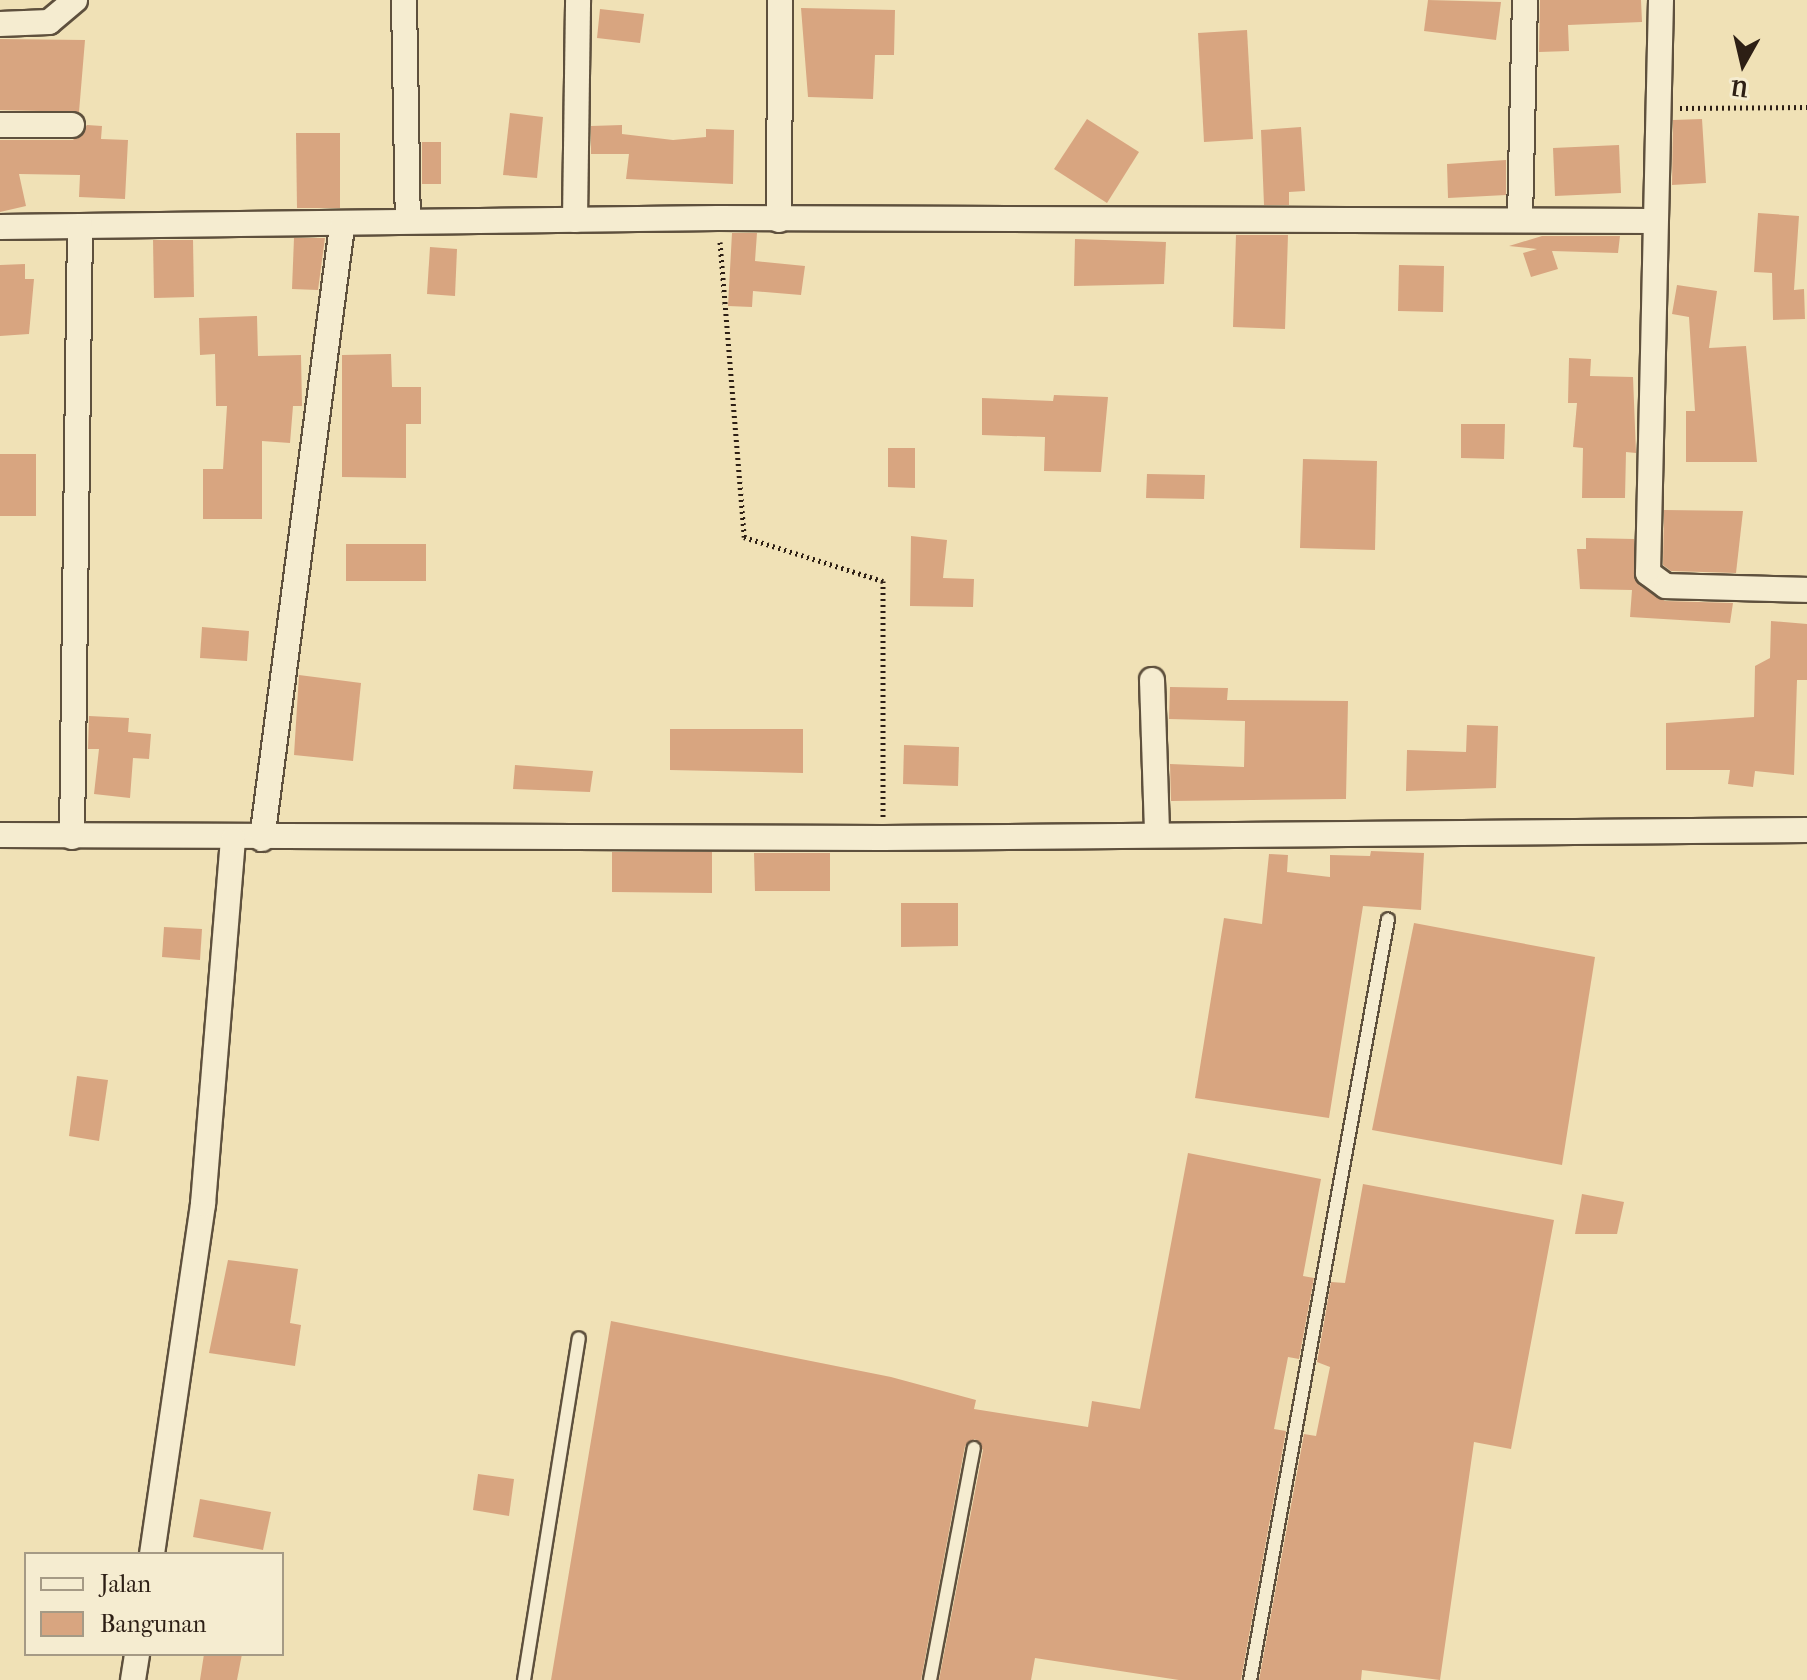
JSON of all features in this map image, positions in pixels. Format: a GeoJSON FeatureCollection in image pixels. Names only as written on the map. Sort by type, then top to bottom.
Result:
{"type":"FeatureCollection","features":[{"type":"Feature","properties":{"kind":"street"},"geometry":{"type":"LineString","coordinates":[[0,24],[49,22],[75,0]]}},
{"type":"Feature","properties":{"kind":"street"},"geometry":{"type":"LineString","coordinates":[[404,0],[408,221]]}},
{"type":"Feature","properties":{"kind":"street"},"geometry":{"type":"LineString","coordinates":[[575,220],[578,0]]}},
{"type":"Feature","properties":{"kind":"street"},"geometry":{"type":"LineString","coordinates":[[779,220],[780,0]]}},
{"type":"Feature","properties":{"kind":"street"},"geometry":{"type":"LineString","coordinates":[[1520,219],[1525,0]]}},
{"type":"Feature","properties":{"kind":"street"},"geometry":{"type":"LineString","coordinates":[[1661,0],[1651,580],[1666,586],[1807,590]]}},
{"type":"Feature","properties":{"kind":"street"},"geometry":{"type":"LineString","coordinates":[[0,125],[72,125]]}},
{"type":"Feature","properties":{"kind":"street"},"geometry":{"type":"LineString","coordinates":[[0,227],[342,226],[408,221],[718,218],[1655,221]]}},
{"type":"Feature","properties":{"kind":"street"},"geometry":{"type":"LineString","coordinates":[[72,837],[80,226]]}},
{"type":"Feature","properties":{"kind":"street"},"geometry":{"type":"LineString","coordinates":[[262,839],[342,226]]}},
{"type":"Feature","properties":{"kind":"street"},"geometry":{"type":"LineString","coordinates":[[1152,680],[1157,832]]}},
{"type":"Feature","properties":{"kind":"street"},"geometry":{"type":"LineString","coordinates":[[0,835],[233,839],[883,838],[1157,832],[1807,830]]}},
{"type":"Feature","properties":{"kind":"street"},"geometry":{"type":"LineString","coordinates":[[152,1552],[203,1204],[233,839]]}},
{"type":"Feature","properties":{"kind":"street"},"geometry":{"type":"LineString","coordinates":[[133,1680],[137,1656]]}},
{"type":"Feature","properties":{"kind":"lane"},"geometry":{"type":"LineString","coordinates":[[1250,1680],[1388,919]]}},
{"type":"Feature","properties":{"kind":"lane"},"geometry":{"type":"LineString","coordinates":[[524,1680],[579,1338]]}},
{"type":"Feature","properties":{"kind":"lane"},"geometry":{"type":"LineString","coordinates":[[930,1680],[974,1448]]}},
{"type":"Feature","properties":{"kind":"path"},"geometry":{"type":"LineString","coordinates":[[1658,108],[1807,107]]}},
{"type":"Feature","properties":{"kind":"path"},"geometry":{"type":"LineString","coordinates":[[718,218],[744,537],[883,581],[883,838]]}},
{"type":"Feature","properties":{"kind":"building"},"geometry":{"type":"Polygon","coordinates":[[[1428,0],[1501,2],[1496,40],[1424,31],[1428,0]]]}},
{"type":"Feature","properties":{"kind":"building"},"geometry":{"type":"Polygon","coordinates":[[[1540,0],[1641,0],[1642,22],[1568,25],[1569,51],[1539,52],[1540,0]]]}},
{"type":"Feature","properties":{"kind":"building"},"geometry":{"type":"Polygon","coordinates":[[[801,8],[895,10],[894,55],[875,55],[873,99],[808,97],[801,8]]]}},
{"type":"Feature","properties":{"kind":"building"},"geometry":{"type":"Polygon","coordinates":[[[600,9],[644,14],[640,43],[597,38],[600,9]]]}},
{"type":"Feature","properties":{"kind":"building"},"geometry":{"type":"Polygon","coordinates":[[[1247,30],[1253,139],[1204,142],[1198,33],[1247,30]]]}},
{"type":"Feature","properties":{"kind":"building"},"geometry":{"type":"Polygon","coordinates":[[[0,39],[85,40],[79,112],[0,110],[0,39]]]}},
{"type":"Feature","properties":{"kind":"building"},"geometry":{"type":"Polygon","coordinates":[[[510,113],[543,117],[537,178],[503,175],[510,113]]]}},
{"type":"Feature","properties":{"kind":"building"},"geometry":{"type":"Polygon","coordinates":[[[1087,119],[1139,152],[1107,203],[1054,169],[1087,119]]]}},
{"type":"Feature","properties":{"kind":"building"},"geometry":{"type":"Polygon","coordinates":[[[1702,119],[1706,183],[1672,185],[1673,120],[1702,119]]]}},
{"type":"Feature","properties":{"kind":"building"},"geometry":{"type":"Polygon","coordinates":[[[87,125],[102,126],[101,139],[128,140],[125,199],[79,197],[80,175],[19,174],[26,206],[0,212],[0,140],[73,140],[87,125]]]}},
{"type":"Feature","properties":{"kind":"building"},"geometry":{"type":"Polygon","coordinates":[[[622,125],[622,134],[673,140],[706,137],[706,129],[734,130],[733,184],[626,179],[629,154],[591,154],[591,126],[622,125]]]}},
{"type":"Feature","properties":{"kind":"building"},"geometry":{"type":"Polygon","coordinates":[[[1301,127],[1305,191],[1289,192],[1289,205],[1264,205],[1261,130],[1301,127]]]}},
{"type":"Feature","properties":{"kind":"building"},"geometry":{"type":"Polygon","coordinates":[[[296,133],[340,133],[340,208],[297,208],[296,133]]]}},
{"type":"Feature","properties":{"kind":"building"},"geometry":{"type":"Polygon","coordinates":[[[422,142],[441,142],[441,184],[422,184],[422,142]]]}},
{"type":"Feature","properties":{"kind":"building"},"geometry":{"type":"Polygon","coordinates":[[[1619,145],[1621,193],[1555,196],[1553,148],[1619,145]]]}},
{"type":"Feature","properties":{"kind":"building"},"geometry":{"type":"Polygon","coordinates":[[[1506,160],[1506,195],[1448,198],[1447,164],[1506,160]]]}},
{"type":"Feature","properties":{"kind":"building"},"geometry":{"type":"Polygon","coordinates":[[[1758,213],[1799,216],[1794,290],[1804,289],[1805,319],[1773,320],[1772,273],[1754,272],[1758,213]]]}},
{"type":"Feature","properties":{"kind":"building"},"geometry":{"type":"Polygon","coordinates":[[[732,233],[757,233],[755,261],[805,266],[801,295],[753,291],[752,307],[728,306],[732,233]]]}},
{"type":"Feature","properties":{"kind":"building"},"geometry":{"type":"Polygon","coordinates":[[[1236,235],[1288,235],[1285,329],[1233,327],[1236,235]]]}},
{"type":"Feature","properties":{"kind":"building"},"geometry":{"type":"Polygon","coordinates":[[[1542,236],[1620,236],[1618,253],[1552,251],[1558,269],[1531,277],[1523,253],[1537,249],[1509,246],[1542,236]]]}},
{"type":"Feature","properties":{"kind":"building"},"geometry":{"type":"Polygon","coordinates":[[[294,238],[325,238],[318,290],[292,289],[294,238]]]}},
{"type":"Feature","properties":{"kind":"building"},"geometry":{"type":"Polygon","coordinates":[[[1075,239],[1166,242],[1164,284],[1074,286],[1075,239]]]}},
{"type":"Feature","properties":{"kind":"building"},"geometry":{"type":"Polygon","coordinates":[[[153,240],[193,240],[194,297],[154,298],[153,240]]]}},
{"type":"Feature","properties":{"kind":"building"},"geometry":{"type":"Polygon","coordinates":[[[430,247],[457,249],[455,296],[427,294],[430,247]]]}},
{"type":"Feature","properties":{"kind":"building"},"geometry":{"type":"Polygon","coordinates":[[[25,264],[25,279],[34,279],[29,334],[0,336],[0,265],[25,264]]]}},
{"type":"Feature","properties":{"kind":"building"},"geometry":{"type":"Polygon","coordinates":[[[1399,265],[1444,266],[1443,312],[1398,311],[1399,265]]]}},
{"type":"Feature","properties":{"kind":"building"},"geometry":{"type":"Polygon","coordinates":[[[1677,285],[1717,291],[1709,348],[1746,346],[1757,462],[1686,462],[1686,411],[1695,411],[1689,317],[1672,314],[1677,285]]]}},
{"type":"Feature","properties":{"kind":"building"},"geometry":{"type":"Polygon","coordinates":[[[257,316],[258,356],[301,355],[302,406],[293,406],[290,443],[262,441],[262,519],[203,519],[203,469],[223,469],[227,406],[216,406],[215,354],[200,355],[199,318],[257,316]]]}},
{"type":"Feature","properties":{"kind":"building"},"geometry":{"type":"Polygon","coordinates":[[[391,354],[392,387],[421,387],[421,424],[406,424],[406,478],[342,477],[342,355],[391,354]]]}},
{"type":"Feature","properties":{"kind":"building"},"geometry":{"type":"Polygon","coordinates":[[[1569,358],[1591,359],[1590,376],[1633,377],[1636,453],[1626,452],[1625,498],[1582,498],[1583,448],[1573,447],[1577,403],[1568,403],[1569,358]]]}},
{"type":"Feature","properties":{"kind":"building"},"geometry":{"type":"Polygon","coordinates":[[[1054,395],[1108,397],[1101,472],[1044,471],[1045,437],[982,435],[982,398],[1053,401],[1054,395]]]}},
{"type":"Feature","properties":{"kind":"building"},"geometry":{"type":"Polygon","coordinates":[[[1461,424],[1505,424],[1504,459],[1461,458],[1461,424]]]}},
{"type":"Feature","properties":{"kind":"building"},"geometry":{"type":"Polygon","coordinates":[[[888,448],[915,448],[915,488],[888,487],[888,448]]]}},
{"type":"Feature","properties":{"kind":"building"},"geometry":{"type":"Polygon","coordinates":[[[0,454],[36,454],[36,516],[0,516],[0,454]]]}},
{"type":"Feature","properties":{"kind":"building"},"geometry":{"type":"Polygon","coordinates":[[[1303,459],[1377,461],[1375,550],[1300,548],[1303,459]]]}},
{"type":"Feature","properties":{"kind":"building"},"geometry":{"type":"Polygon","coordinates":[[[1147,474],[1205,475],[1204,499],[1146,498],[1147,474]]]}},
{"type":"Feature","properties":{"kind":"building"},"geometry":{"type":"Polygon","coordinates":[[[1664,510],[1743,511],[1736,573],[1671,571],[1663,565],[1664,510]]]}},
{"type":"Feature","properties":{"kind":"building"},"geometry":{"type":"Polygon","coordinates":[[[911,536],[947,540],[943,578],[974,579],[973,607],[910,606],[911,536]]]}},
{"type":"Feature","properties":{"kind":"building"},"geometry":{"type":"Polygon","coordinates":[[[1586,538],[1634,539],[1639,585],[1665,601],[1733,603],[1730,623],[1630,617],[1632,590],[1580,589],[1577,549],[1586,549],[1586,538]]]}},
{"type":"Feature","properties":{"kind":"building"},"geometry":{"type":"Polygon","coordinates":[[[346,544],[426,544],[426,581],[346,581],[346,544]]]}},
{"type":"Feature","properties":{"kind":"building"},"geometry":{"type":"Polygon","coordinates":[[[1771,621],[1807,624],[1807,680],[1797,680],[1794,775],[1755,771],[1753,787],[1728,784],[1730,770],[1666,770],[1666,723],[1754,717],[1755,666],[1770,658],[1771,621]]]}},
{"type":"Feature","properties":{"kind":"building"},"geometry":{"type":"Polygon","coordinates":[[[202,627],[249,631],[247,661],[200,658],[202,627]]]}},
{"type":"Feature","properties":{"kind":"building"},"geometry":{"type":"Polygon","coordinates":[[[299,675],[361,683],[353,761],[294,755],[299,675]]]}},
{"type":"Feature","properties":{"kind":"building"},"geometry":{"type":"Polygon","coordinates":[[[1170,687],[1228,688],[1227,700],[1348,701],[1346,799],[1171,801],[1170,764],[1244,767],[1245,721],[1169,719],[1170,687]]]}},
{"type":"Feature","properties":{"kind":"building"},"geometry":{"type":"Polygon","coordinates":[[[89,716],[129,718],[128,732],[151,734],[149,759],[133,758],[130,798],[94,794],[99,749],[88,749],[89,716]]]}},
{"type":"Feature","properties":{"kind":"building"},"geometry":{"type":"Polygon","coordinates":[[[1467,725],[1498,726],[1496,788],[1406,791],[1407,750],[1466,752],[1467,725]]]}},
{"type":"Feature","properties":{"kind":"building"},"geometry":{"type":"Polygon","coordinates":[[[670,729],[803,729],[803,773],[670,770],[670,729]]]}},
{"type":"Feature","properties":{"kind":"building"},"geometry":{"type":"Polygon","coordinates":[[[904,745],[959,747],[958,786],[903,784],[904,745]]]}},
{"type":"Feature","properties":{"kind":"building"},"geometry":{"type":"Polygon","coordinates":[[[515,765],[593,771],[590,792],[513,789],[515,765]]]}},
{"type":"Feature","properties":{"kind":"building"},"geometry":{"type":"Polygon","coordinates":[[[1371,851],[1424,853],[1421,910],[1363,906],[1329,1118],[1195,1098],[1224,918],[1262,924],[1269,854],[1288,855],[1287,872],[1330,877],[1330,855],[1370,856],[1371,851]]]}},
{"type":"Feature","properties":{"kind":"building"},"geometry":{"type":"Polygon","coordinates":[[[612,852],[712,852],[712,893],[612,892],[612,852]]]}},
{"type":"Feature","properties":{"kind":"building"},"geometry":{"type":"Polygon","coordinates":[[[754,853],[830,853],[830,891],[755,891],[754,853]]]}},
{"type":"Feature","properties":{"kind":"building"},"geometry":{"type":"Polygon","coordinates":[[[901,903],[958,903],[958,946],[901,947],[901,903]]]}},
{"type":"Feature","properties":{"kind":"building"},"geometry":{"type":"Polygon","coordinates":[[[1414,923],[1595,957],[1562,1165],[1372,1130],[1414,923]]]}},
{"type":"Feature","properties":{"kind":"building"},"geometry":{"type":"Polygon","coordinates":[[[164,927],[202,929],[200,960],[162,957],[164,927]]]}},
{"type":"Feature","properties":{"kind":"building"},"geometry":{"type":"Polygon","coordinates":[[[77,1076],[108,1080],[99,1141],[69,1136],[77,1076]]]}},
{"type":"Feature","properties":{"kind":"building"},"geometry":{"type":"Polygon","coordinates":[[[1188,1153],[1321,1179],[1303,1276],[1314,1278],[1299,1359],[1288,1357],[1274,1429],[1286,1431],[1241,1680],[1179,1680],[1035,1658],[1031,1680],[939,1680],[983,1450],[975,1439],[965,1446],[921,1680],[551,1680],[611,1321],[891,1377],[976,1400],[974,1409],[1088,1427],[1092,1401],[1140,1409],[1188,1153]]]}},
{"type":"Feature","properties":{"kind":"building"},"geometry":{"type":"Polygon","coordinates":[[[1363,1184],[1554,1220],[1511,1449],[1474,1442],[1440,1680],[1362,1670],[1361,1680],[1259,1680],[1304,1434],[1316,1436],[1330,1367],[1317,1362],[1331,1282],[1345,1283],[1363,1184]]]}},
{"type":"Feature","properties":{"kind":"building"},"geometry":{"type":"Polygon","coordinates":[[[1582,1194],[1624,1202],[1617,1234],[1575,1234],[1582,1194]]]}},
{"type":"Feature","properties":{"kind":"building"},"geometry":{"type":"Polygon","coordinates":[[[228,1260],[298,1269],[290,1323],[301,1325],[295,1366],[209,1353],[228,1260]]]}},
{"type":"Feature","properties":{"kind":"building"},"geometry":{"type":"Polygon","coordinates":[[[478,1474],[514,1479],[509,1516],[473,1510],[478,1474]]]}},
{"type":"Feature","properties":{"kind":"building"},"geometry":{"type":"Polygon","coordinates":[[[200,1499],[271,1512],[263,1550],[193,1537],[200,1499]]]}},
{"type":"Feature","properties":{"kind":"building"},"geometry":{"type":"Polygon","coordinates":[[[204,1656],[242,1656],[237,1680],[200,1680],[204,1656]]]}}]}
